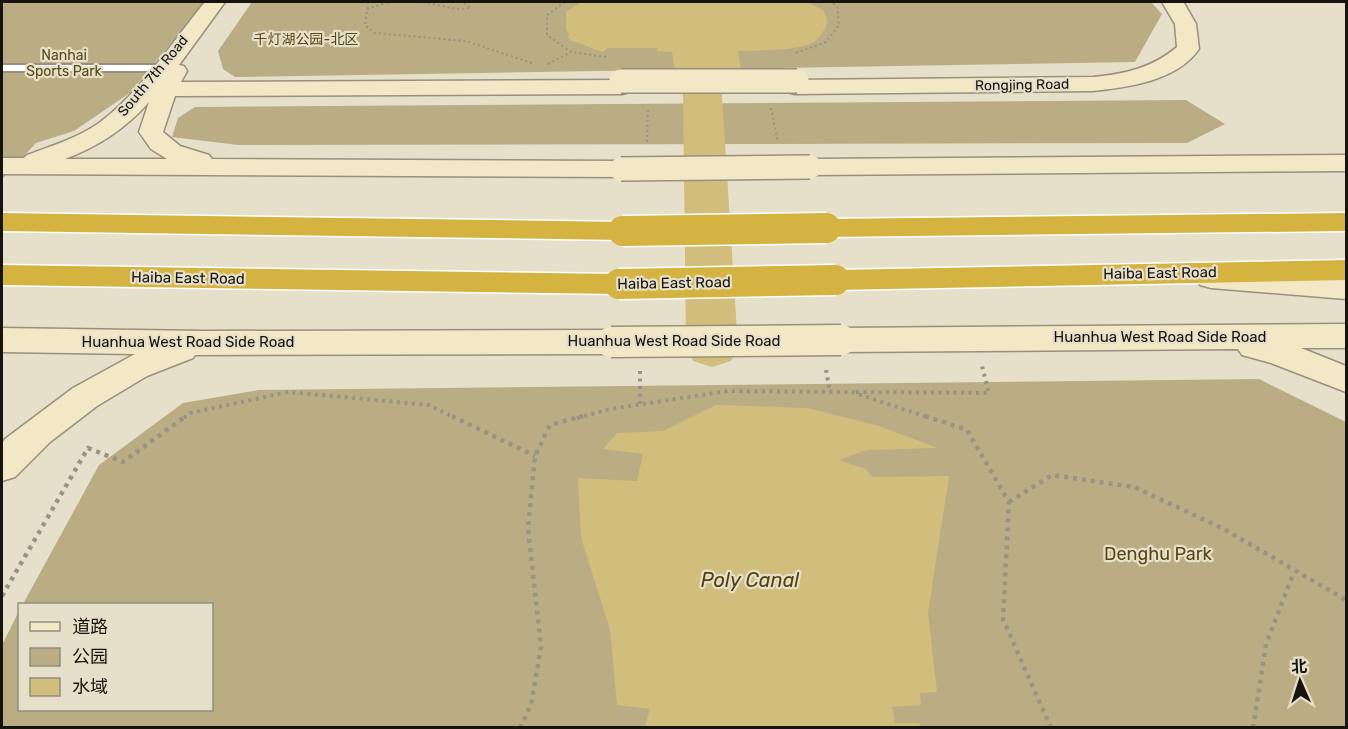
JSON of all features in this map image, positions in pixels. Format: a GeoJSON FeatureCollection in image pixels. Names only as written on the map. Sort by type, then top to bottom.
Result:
{"type":"FeatureCollection","features":[{"type":"Feature","properties":{"kind":"highway"},"geometry":{"type":"LineString","coordinates":[[2,222],[623,231],[1347,222]]}},
{"type":"Feature","properties":{"kind":"highway","name":"Haiba East Road"},"geometry":{"type":"LineString","coordinates":[[2,275],[619,284],[1347,270]]}},
{"type":"Feature","properties":{"kind":"main road","name":"South 7th Road"},"geometry":{"type":"LineString","coordinates":[[215,2],[162,80],[151,132],[156,143],[169,151],[189,158],[243,167]]}},
{"type":"Feature","properties":{"kind":"main road","name":"South 7th Road"},"geometry":{"type":"LineString","coordinates":[[9,166],[59,153],[107,128],[162,80],[225,2]]}},
{"type":"Feature","properties":{"kind":"main road","name":"Rongjing Road"},"geometry":{"type":"LineString","coordinates":[[796,84],[1086,79],[1118,76],[1165,58],[1179,46],[1180,30],[1170,10],[1163,2]]}},
{"type":"Feature","properties":{"kind":"main road","name":"Rongjing Road"},"geometry":{"type":"LineString","coordinates":[[796,84],[1093,84],[1127,81],[1174,62],[1188,49],[1189,32],[1179,9],[1172,2]]}},
{"type":"Feature","properties":{"kind":"main road"},"geometry":{"type":"LineString","coordinates":[[162,80],[796,84]]}},
{"type":"Feature","properties":{"kind":"main road"},"geometry":{"type":"LineString","coordinates":[[1309,163],[1347,170]]}},
{"type":"Feature","properties":{"kind":"main road"},"geometry":{"type":"LineString","coordinates":[[9,166],[621,169],[1347,163]]}},
{"type":"Feature","properties":{"kind":"main road"},"geometry":{"type":"LineString","coordinates":[[1147,273],[1347,289]]}},
{"type":"Feature","properties":{"kind":"main road"},"geometry":{"type":"LineString","coordinates":[[1211,336],[1277,352],[1347,379]]}},
{"type":"Feature","properties":{"kind":"main road","name":"Huanhua West Road Side Road"},"geometry":{"type":"LineString","coordinates":[[2,340],[202,343],[611,342],[1347,336]]}},
{"type":"Feature","properties":{"kind":"main road"},"geometry":{"type":"LineString","coordinates":[[2,466],[28,440],[94,393],[153,359],[202,343]]}},
{"type":"Feature","properties":{"kind":"lane"},"geometry":{"type":"LineString","coordinates":[[2,68],[162,80]]}},
{"type":"Feature","properties":{"kind":"path"},"geometry":{"type":"LineString","coordinates":[[368,2],[365,25],[374,33],[466,41],[532,63]]}},
{"type":"Feature","properties":{"kind":"path"},"geometry":{"type":"LineString","coordinates":[[367,9],[389,2]]}},
{"type":"Feature","properties":{"kind":"path"},"geometry":{"type":"LineString","coordinates":[[423,2],[457,9],[471,8],[463,2]]}},
{"type":"Feature","properties":{"kind":"path"},"geometry":{"type":"LineString","coordinates":[[565,2],[547,15],[548,35],[571,52],[609,57]]}},
{"type":"Feature","properties":{"kind":"path"},"geometry":{"type":"LineString","coordinates":[[792,55],[826,42],[839,25],[837,6],[831,2]]}},
{"type":"Feature","properties":{"kind":"path"},"geometry":{"type":"LineString","coordinates":[[543,67],[571,52]]}},
{"type":"Feature","properties":{"kind":"path"},"geometry":{"type":"LineString","coordinates":[[519,728],[531,705],[541,647],[528,530],[535,456],[550,424],[610,409],[728,391],[989,393],[981,360]]}},
{"type":"Feature","properties":{"kind":"path"},"geometry":{"type":"LineString","coordinates":[[2,596],[88,448],[123,462],[190,413],[288,392],[429,405],[535,456]]}},
{"type":"Feature","properties":{"kind":"path"},"geometry":{"type":"LineString","coordinates":[[852,392],[967,430],[1009,502],[1003,619],[1051,728]]}},
{"type":"Feature","properties":{"kind":"path"},"geometry":{"type":"LineString","coordinates":[[1009,502],[1052,475],[1134,487],[1222,528],[1294,572],[1347,600]]}},
{"type":"Feature","properties":{"kind":"path"},"geometry":{"type":"LineString","coordinates":[[1253,728],[1266,644],[1294,572]]}},
{"type":"Feature","properties":{"kind":"green space","name":"Nanhai Sports Park"},"geometry":{"type":"Polygon","coordinates":[[[2,2],[205,2],[131,92],[74,131],[36,143],[2,179],[2,2]]]}},
{"type":"Feature","properties":{"kind":"green space","name":"千灯湖公园-北区"},"geometry":{"type":"Polygon","coordinates":[[[252,2],[1151,2],[1162,14],[1135,62],[235,77],[223,69],[218,51],[252,2]]]}},
{"type":"Feature","properties":{"kind":"green space"},"geometry":{"type":"Polygon","coordinates":[[[1186,100],[1225,124],[1187,143],[238,145],[172,137],[178,118],[195,107],[1186,100]]]}},
{"type":"Feature","properties":{"kind":"green space","name":"Denghu Park"},"geometry":{"type":"Polygon","coordinates":[[[1259,379],[1346,422],[1346,727],[2,728],[2,645],[18,613],[18,711],[213,711],[213,603],[24,603],[99,465],[183,403],[259,390],[1259,379]]]}},
{"type":"Feature","properties":{"kind":"water"},"geometry":{"type":"Polygon","coordinates":[[[581,2],[806,2],[823,10],[828,22],[821,35],[810,44],[785,49],[738,51],[741,70],[675,70],[672,52],[657,51],[658,48],[607,48],[603,52],[571,41],[567,36],[570,35],[566,30],[566,12],[581,2]]]}},
{"type":"Feature","properties":{"kind":"water","name":"Poly Canal"},"geometry":{"type":"Polygon","coordinates":[[[716,405],[807,408],[879,426],[938,448],[867,450],[839,460],[866,469],[872,477],[949,476],[928,613],[937,692],[920,693],[921,705],[892,707],[895,723],[919,723],[921,727],[617,727],[645,726],[650,709],[617,705],[610,629],[581,538],[578,478],[637,481],[643,454],[603,449],[617,433],[663,431],[716,405]]]}},
{"type":"Feature","properties":{"kind":"waterway"},"geometry":{"type":"LineString","coordinates":[[699,2],[712,347]]}}]}
